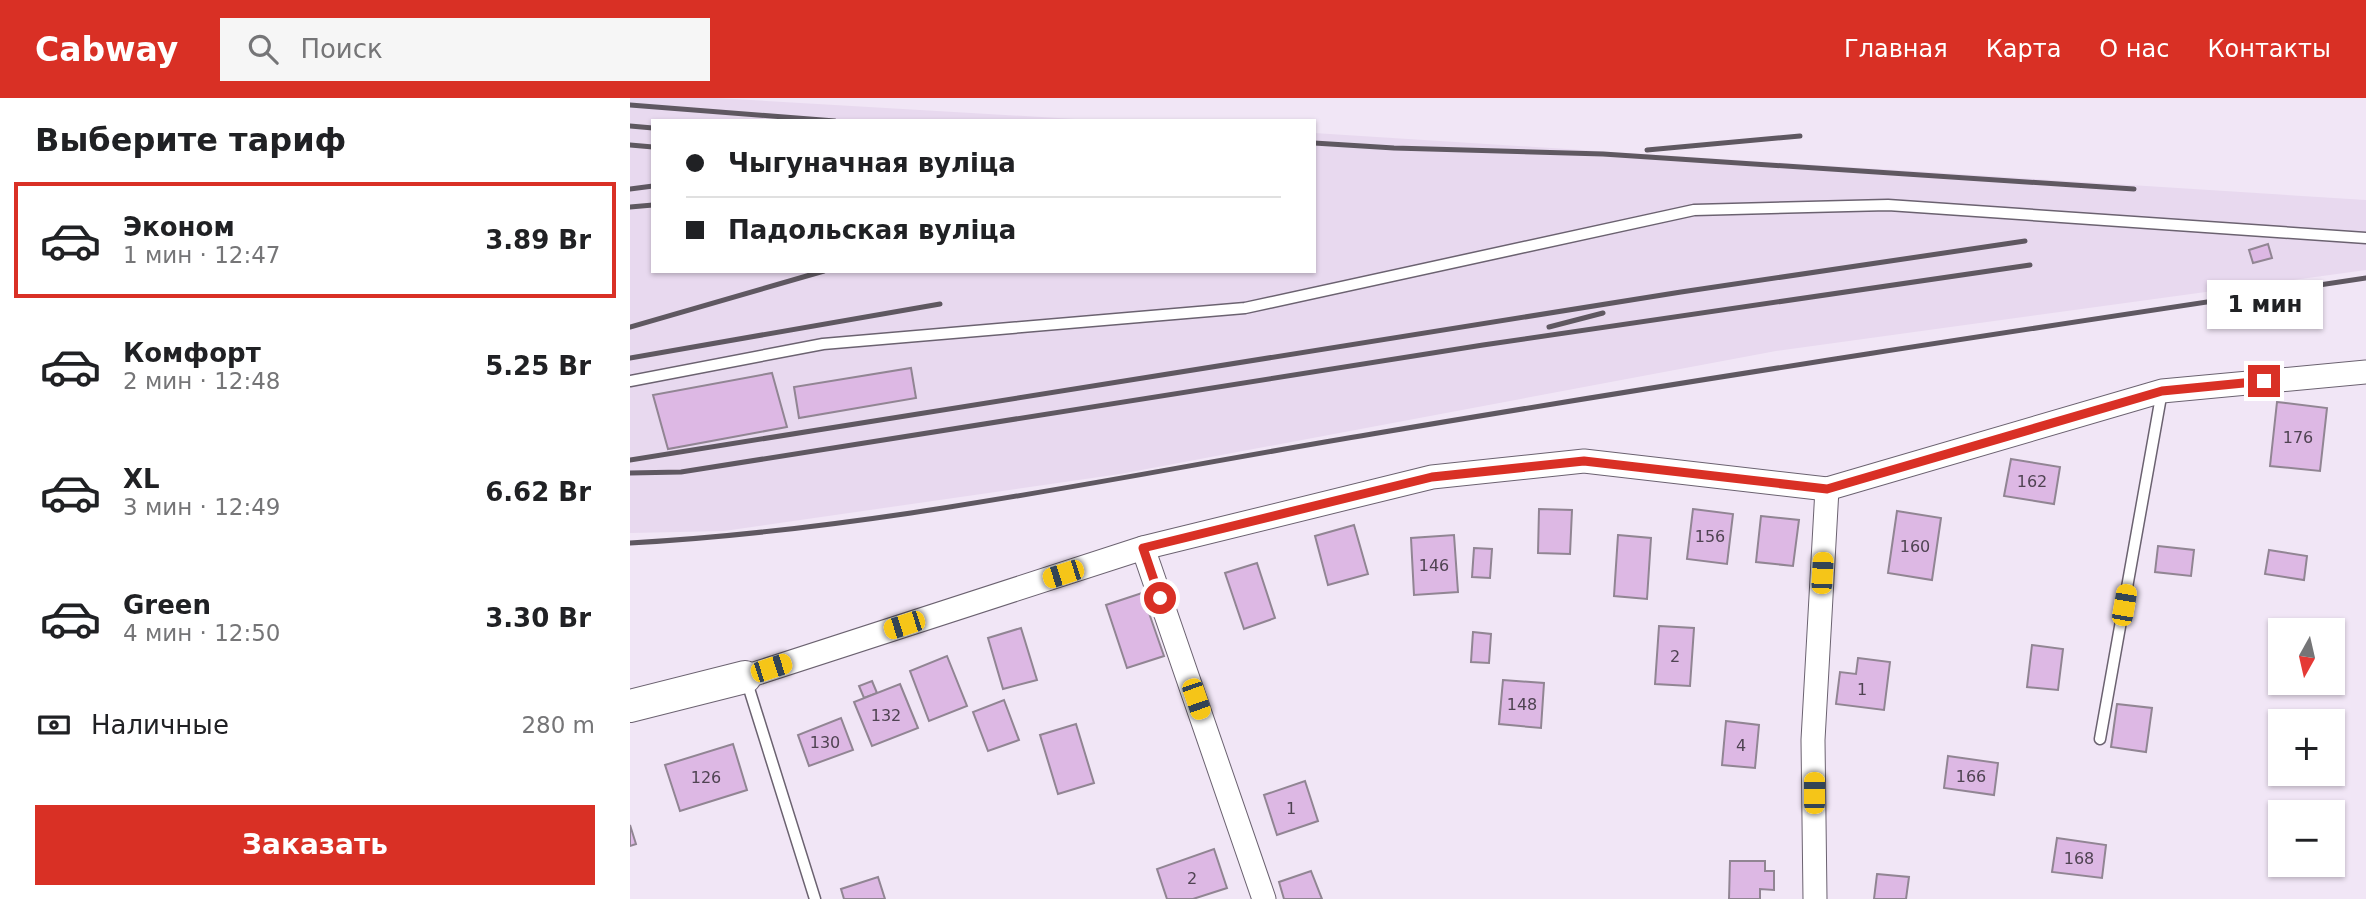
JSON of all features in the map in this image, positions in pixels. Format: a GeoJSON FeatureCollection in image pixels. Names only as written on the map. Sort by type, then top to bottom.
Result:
{"type":"FeatureCollection","features":[{"type":"Feature","properties":{"kind":"street"},"geometry":{"type":"LineString","coordinates":[[630,706],[745,677],[1143,548],[1432,477],[1584,461],[1827,489],[2162,391],[2366,372]]}},
{"type":"Feature","properties":{"kind":"street"},"geometry":{"type":"LineString","coordinates":[[1815,899],[1813,740],[1827,489]]}},
{"type":"Feature","properties":{"kind":"street"},"geometry":{"type":"LineString","coordinates":[[1143,548],[1249,849],[1264,899]]}},
{"type":"Feature","properties":{"kind":"lane"},"geometry":{"type":"LineString","coordinates":[[630,381],[823,344],[1245,308],[1694,210],[1888,205],[2366,238]]}},
{"type":"Feature","properties":{"kind":"lane"},"geometry":{"type":"LineString","coordinates":[[2100,739],[2162,391]]}},
{"type":"Feature","properties":{"kind":"lane"},"geometry":{"type":"LineString","coordinates":[[745,677],[815,899]]}},
{"type":"Feature","properties":{"kind":"shaded area"},"geometry":{"type":"Polygon","coordinates":[[[630,98],[716,98],[1075,119],[651,119],[651,273],[1316,273],[1316,133],[2366,200],[2366,270],[1776,351],[1120,474],[724,531],[630,533],[630,98]]]}},
{"type":"Feature","properties":{"kind":"building"},"geometry":{"type":"Polygon","coordinates":[[[2268,244],[2272,258],[2253,263],[2249,250],[2268,244]]]}},
{"type":"Feature","properties":{"kind":"building"},"geometry":{"type":"Polygon","coordinates":[[[911,368],[916,398],[799,418],[794,387],[911,368]]]}},
{"type":"Feature","properties":{"kind":"building"},"geometry":{"type":"Polygon","coordinates":[[[772,373],[787,427],[668,449],[653,395],[772,373]]]}},
{"type":"Feature","properties":{"kind":"building"},"geometry":{"type":"Polygon","coordinates":[[[2277,402],[2327,408],[2320,471],[2270,466],[2277,402]]]}},
{"type":"Feature","properties":{"kind":"building"},"geometry":{"type":"Polygon","coordinates":[[[2011,459],[2060,467],[2054,504],[2004,496],[2011,459]]]}},
{"type":"Feature","properties":{"kind":"building"},"geometry":{"type":"Polygon","coordinates":[[[1539,509],[1572,510],[1570,554],[1538,553],[1539,509]]]}},
{"type":"Feature","properties":{"kind":"building"},"geometry":{"type":"Polygon","coordinates":[[[1693,509],[1733,514],[1727,564],[1687,559],[1693,509]]]}},
{"type":"Feature","properties":{"kind":"building"},"geometry":{"type":"Polygon","coordinates":[[[1897,511],[1941,518],[1932,580],[1888,573],[1897,511]]]}},
{"type":"Feature","properties":{"kind":"building"},"geometry":{"type":"Polygon","coordinates":[[[1761,516],[1799,520],[1793,566],[1756,562],[1761,516]]]}},
{"type":"Feature","properties":{"kind":"building"},"geometry":{"type":"Polygon","coordinates":[[[1354,525],[1368,574],[1328,585],[1315,536],[1354,525]]]}},
{"type":"Feature","properties":{"kind":"building"},"geometry":{"type":"Polygon","coordinates":[[[1454,535],[1458,592],[1414,595],[1411,538],[1454,535]]]}},
{"type":"Feature","properties":{"kind":"building"},"geometry":{"type":"Polygon","coordinates":[[[1618,535],[1651,538],[1647,599],[1614,596],[1618,535]]]}},
{"type":"Feature","properties":{"kind":"building"},"geometry":{"type":"Polygon","coordinates":[[[2158,546],[2194,550],[2191,576],[2155,572],[2158,546]]]}},
{"type":"Feature","properties":{"kind":"building"},"geometry":{"type":"Polygon","coordinates":[[[1474,548],[1492,549],[1490,578],[1472,577],[1474,548]]]}},
{"type":"Feature","properties":{"kind":"building"},"geometry":{"type":"Polygon","coordinates":[[[2269,550],[2307,556],[2304,580],[2265,574],[2269,550]]]}},
{"type":"Feature","properties":{"kind":"building"},"geometry":{"type":"Polygon","coordinates":[[[1257,563],[1275,618],[1244,629],[1225,573],[1257,563]]]}},
{"type":"Feature","properties":{"kind":"building"},"geometry":{"type":"Polygon","coordinates":[[[1142,593],[1164,656],[1127,668],[1106,605],[1142,593]]]}},
{"type":"Feature","properties":{"kind":"building"},"geometry":{"type":"Polygon","coordinates":[[[1659,626],[1694,628],[1690,686],[1655,684],[1659,626]]]}},
{"type":"Feature","properties":{"kind":"building"},"geometry":{"type":"Polygon","coordinates":[[[1021,628],[1037,680],[1003,689],[988,638],[1021,628]]]}},
{"type":"Feature","properties":{"kind":"building"},"geometry":{"type":"Polygon","coordinates":[[[1473,632],[1491,634],[1489,663],[1471,662],[1473,632]]]}},
{"type":"Feature","properties":{"kind":"building"},"geometry":{"type":"Polygon","coordinates":[[[2032,645],[2063,649],[2058,690],[2027,687],[2032,645]]]}},
{"type":"Feature","properties":{"kind":"building"},"geometry":{"type":"Polygon","coordinates":[[[947,656],[967,706],[929,721],[910,671],[947,656]]]}},
{"type":"Feature","properties":{"kind":"building"},"geometry":{"type":"Polygon","coordinates":[[[1858,658],[1890,662],[1884,710],[1836,704],[1840,672],[1856,674],[1858,658]]]}},
{"type":"Feature","properties":{"kind":"building"},"geometry":{"type":"Polygon","coordinates":[[[1503,680],[1544,683],[1541,728],[1499,724],[1503,680]]]}},
{"type":"Feature","properties":{"kind":"building"},"geometry":{"type":"Polygon","coordinates":[[[872,681],[877,693],[864,698],[859,686],[872,681]]]}},
{"type":"Feature","properties":{"kind":"building"},"geometry":{"type":"Polygon","coordinates":[[[900,684],[918,728],[872,746],[854,702],[900,684]]]}},
{"type":"Feature","properties":{"kind":"building"},"geometry":{"type":"Polygon","coordinates":[[[1004,700],[1019,740],[988,751],[973,712],[1004,700]]]}},
{"type":"Feature","properties":{"kind":"building"},"geometry":{"type":"Polygon","coordinates":[[[2117,704],[2152,708],[2146,752],[2111,747],[2117,704]]]}},
{"type":"Feature","properties":{"kind":"building"},"geometry":{"type":"Polygon","coordinates":[[[841,718],[853,750],[809,766],[798,735],[841,718]]]}},
{"type":"Feature","properties":{"kind":"building"},"geometry":{"type":"Polygon","coordinates":[[[1726,721],[1759,725],[1755,768],[1722,765],[1726,721]]]}},
{"type":"Feature","properties":{"kind":"building"},"geometry":{"type":"Polygon","coordinates":[[[1076,724],[1094,783],[1058,794],[1040,735],[1076,724]]]}},
{"type":"Feature","properties":{"kind":"building"},"geometry":{"type":"Polygon","coordinates":[[[733,744],[747,790],[680,811],[665,765],[733,744]]]}},
{"type":"Feature","properties":{"kind":"building"},"geometry":{"type":"Polygon","coordinates":[[[1948,756],[1998,763],[1994,795],[1944,788],[1948,756]]]}},
{"type":"Feature","properties":{"kind":"building"},"geometry":{"type":"Polygon","coordinates":[[[1305,781],[1318,821],[1277,835],[1264,795],[1305,781]]]}},
{"type":"Feature","properties":{"kind":"building"},"geometry":{"type":"Polygon","coordinates":[[[630,825],[636,844],[630,846],[630,825]]]}},
{"type":"Feature","properties":{"kind":"building"},"geometry":{"type":"Polygon","coordinates":[[[2057,838],[2106,845],[2102,878],[2052,872],[2057,838]]]}},
{"type":"Feature","properties":{"kind":"building"},"geometry":{"type":"Polygon","coordinates":[[[1214,849],[1227,888],[1193,899],[1167,899],[1157,869],[1214,849]]]}},
{"type":"Feature","properties":{"kind":"building"},"geometry":{"type":"Polygon","coordinates":[[[1730,861],[1765,861],[1765,871],[1774,871],[1774,890],[1760,889],[1760,899],[1729,899],[1730,861]]]}},
{"type":"Feature","properties":{"kind":"building"},"geometry":{"type":"Polygon","coordinates":[[[1311,871],[1322,899],[1284,899],[1279,882],[1311,871]]]}},
{"type":"Feature","properties":{"kind":"building"},"geometry":{"type":"Polygon","coordinates":[[[1877,874],[1909,877],[1906,899],[1874,899],[1877,874]]]}},
{"type":"Feature","properties":{"kind":"building"},"geometry":{"type":"Polygon","coordinates":[[[878,877],[885,899],[844,899],[841,889],[878,877]]]}},
{"type":"Feature","properties":{"kind":"railway"},"geometry":{"type":"LineString","coordinates":[[630,105],[809,119]]}},
{"type":"Feature","properties":{"kind":"railway"},"geometry":{"type":"LineString","coordinates":[[630,126],[651,128]]}},
{"type":"Feature","properties":{"kind":"railway"},"geometry":{"type":"LineString","coordinates":[[1647,150],[1800,136]]}},
{"type":"Feature","properties":{"kind":"railway"},"geometry":{"type":"LineString","coordinates":[[1316,143],[1603,154],[2134,189]]}},
{"type":"Feature","properties":{"kind":"railway"},"geometry":{"type":"LineString","coordinates":[[630,145],[651,147]]}},
{"type":"Feature","properties":{"kind":"railway"},"geometry":{"type":"LineString","coordinates":[[630,189],[651,186]]}},
{"type":"Feature","properties":{"kind":"railway"},"geometry":{"type":"LineString","coordinates":[[630,207],[651,205]]}},
{"type":"Feature","properties":{"kind":"railway"},"geometry":{"type":"LineString","coordinates":[[630,460],[1681,292],[2025,241]]}},
{"type":"Feature","properties":{"kind":"railway"},"geometry":{"type":"LineString","coordinates":[[630,473],[681,472],[1483,345],[2030,265]]}},
{"type":"Feature","properties":{"kind":"railway"},"geometry":{"type":"LineString","coordinates":[[630,327],[817,273]]}},
{"type":"Feature","properties":{"kind":"railway"},"geometry":{"type":"LineString","coordinates":[[630,543],[817,526],[1002,499],[1620,393],[2366,278]]}},
{"type":"Feature","properties":{"kind":"railway"},"geometry":{"type":"LineString","coordinates":[[630,358],[940,304]]}},
{"type":"Feature","properties":{"kind":"railway"},"geometry":{"type":"LineString","coordinates":[[1549,327],[1603,313]]}},
{"type":"Feature","properties":{"kind":"route"},"geometry":{"type":"LineString","coordinates":[[1160,598],[1143,548],[1432,477],[1584,461],[1827,489],[2162,391],[2264,381]]}}]}
